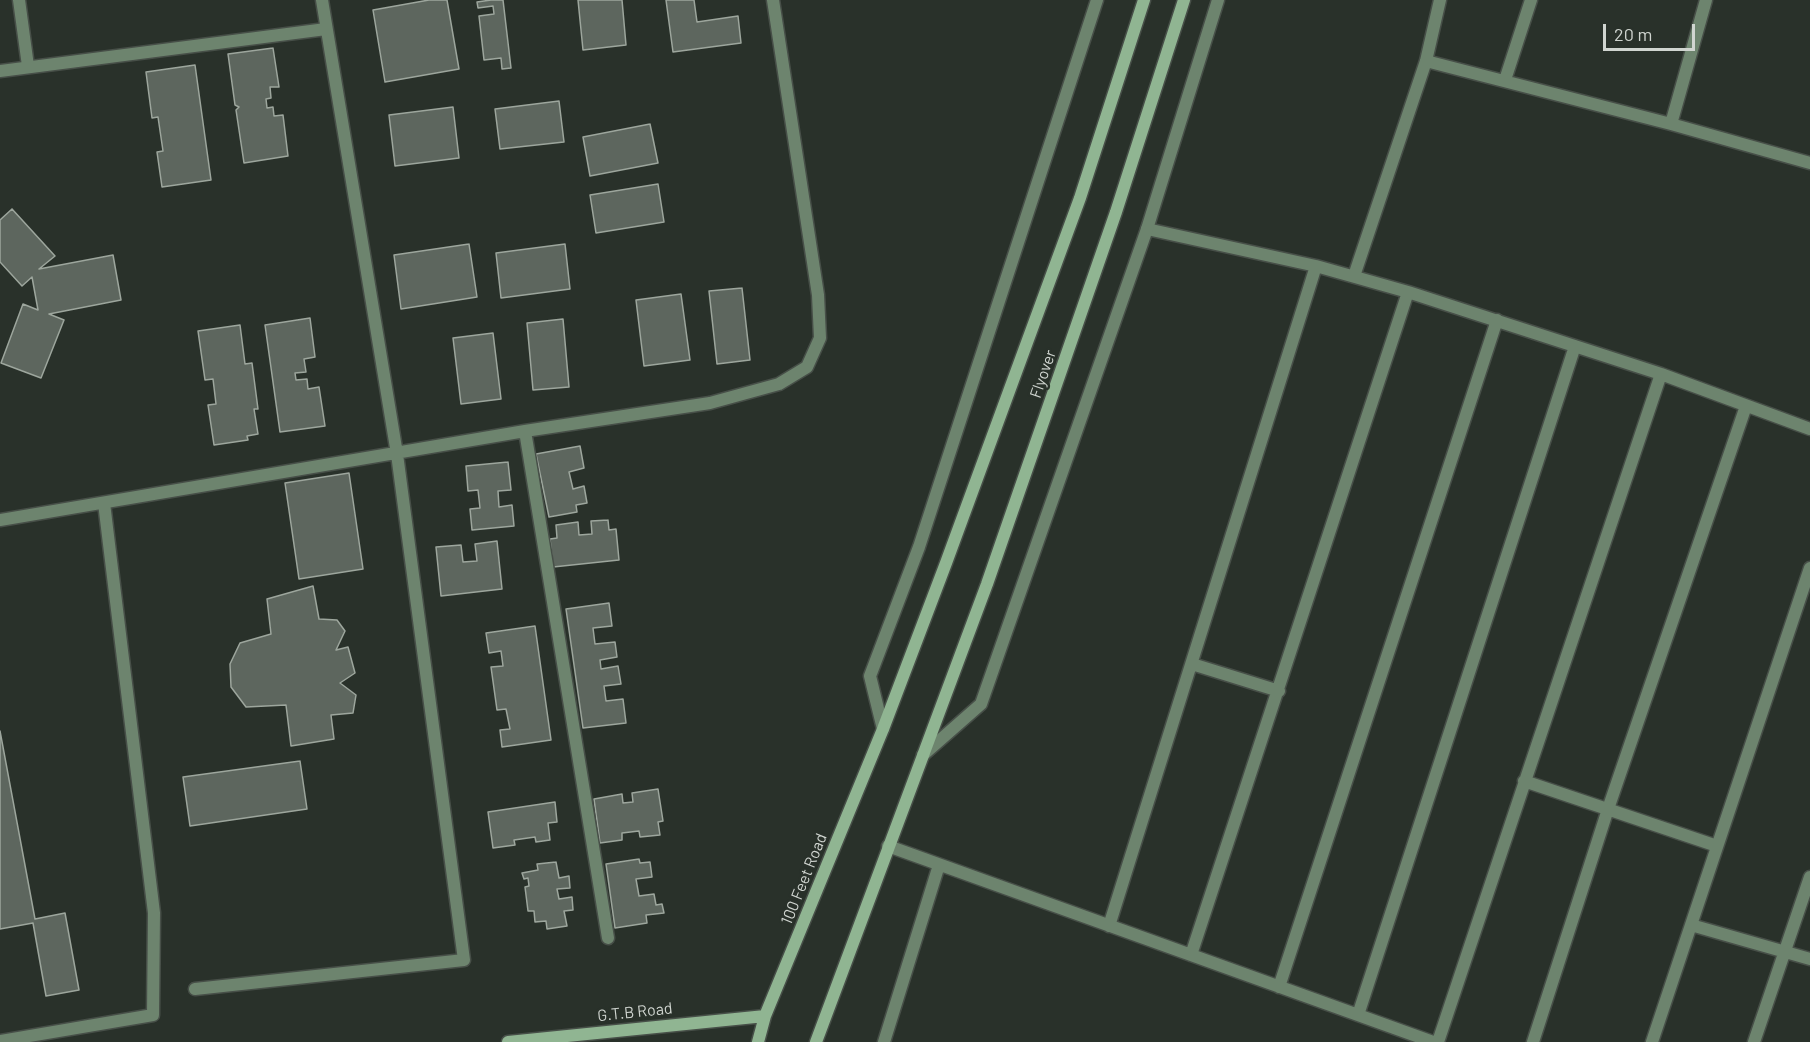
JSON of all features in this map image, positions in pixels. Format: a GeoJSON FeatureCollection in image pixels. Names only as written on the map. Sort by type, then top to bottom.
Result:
{"type":"FeatureCollection","features":[{"type":"Feature","properties":{"kind":"main road","name":"Flyover"},"geometry":{"type":"LineString","coordinates":[[883,729],[1080,198],[1144,0]]}},
{"type":"Feature","properties":{"kind":"main road","name":"Flyover"},"geometry":{"type":"LineString","coordinates":[[923,755],[987,584],[1116,212],[1184,0]]}},
{"type":"Feature","properties":{"kind":"main road","name":"100 Feet Road"},"geometry":{"type":"LineString","coordinates":[[758,1042],[765,1016],[883,729]]}},
{"type":"Feature","properties":{"kind":"main road"},"geometry":{"type":"LineString","coordinates":[[816,1042],[923,755]]}},
{"type":"Feature","properties":{"kind":"main road","name":"G.T.B Road"},"geometry":{"type":"LineString","coordinates":[[508,1042],[765,1016]]}},
{"type":"Feature","properties":{"kind":"street"},"geometry":{"type":"LineString","coordinates":[[19,0],[28,66]]}},
{"type":"Feature","properties":{"kind":"street"},"geometry":{"type":"LineString","coordinates":[[195,989],[464,960],[397,454],[322,0]]}},
{"type":"Feature","properties":{"kind":"street"},"geometry":{"type":"LineString","coordinates":[[0,520],[525,431],[710,404],[779,384],[807,367],[820,338],[818,295],[773,0]]}},
{"type":"Feature","properties":{"kind":"street"},"geometry":{"type":"LineString","coordinates":[[883,729],[870,676],[919,547],[1097,0]]}},
{"type":"Feature","properties":{"kind":"street"},"geometry":{"type":"LineString","coordinates":[[923,755],[981,704],[1147,229],[1218,0]]}},
{"type":"Feature","properties":{"kind":"street"},"geometry":{"type":"LineString","coordinates":[[1354,276],[1426,61],[1440,0]]}},
{"type":"Feature","properties":{"kind":"street"},"geometry":{"type":"LineString","coordinates":[[1504,80],[1531,0]]}},
{"type":"Feature","properties":{"kind":"street"},"geometry":{"type":"LineString","coordinates":[[1671,124],[1706,0]]}},
{"type":"Feature","properties":{"kind":"street"},"geometry":{"type":"LineString","coordinates":[[0,71],[326,29]]}},
{"type":"Feature","properties":{"kind":"street"},"geometry":{"type":"LineString","coordinates":[[1426,61],[1671,124],[1810,163]]}},
{"type":"Feature","properties":{"kind":"street"},"geometry":{"type":"LineString","coordinates":[[1147,229],[1316,266],[1408,292],[1661,374],[1810,429]]}},
{"type":"Feature","properties":{"kind":"street"},"geometry":{"type":"LineString","coordinates":[[1109,926],[1316,266]]}},
{"type":"Feature","properties":{"kind":"street"},"geometry":{"type":"LineString","coordinates":[[1191,955],[1408,292]]}},
{"type":"Feature","properties":{"kind":"street"},"geometry":{"type":"LineString","coordinates":[[1279,987],[1497,320]]}},
{"type":"Feature","properties":{"kind":"street"},"geometry":{"type":"LineString","coordinates":[[1358,1015],[1575,346]]}},
{"type":"Feature","properties":{"kind":"street"},"geometry":{"type":"LineString","coordinates":[[888,846],[1435,1042],[1661,374]]}},
{"type":"Feature","properties":{"kind":"street"},"geometry":{"type":"LineString","coordinates":[[1533,1042],[1608,809],[1746,406]]}},
{"type":"Feature","properties":{"kind":"street"},"geometry":{"type":"LineString","coordinates":[[525,431],[608,938]]}},
{"type":"Feature","properties":{"kind":"street"},"geometry":{"type":"LineString","coordinates":[[0,1041],[153,1015],[154,913],[104,503]]}},
{"type":"Feature","properties":{"kind":"street"},"geometry":{"type":"LineString","coordinates":[[1652,1042],[1810,568]]}},
{"type":"Feature","properties":{"kind":"street"},"geometry":{"type":"LineString","coordinates":[[1192,664],[1279,691]]}},
{"type":"Feature","properties":{"kind":"street"},"geometry":{"type":"LineString","coordinates":[[1524,781],[1717,846]]}},
{"type":"Feature","properties":{"kind":"street"},"geometry":{"type":"LineString","coordinates":[[884,1042],[939,865]]}},
{"type":"Feature","properties":{"kind":"street"},"geometry":{"type":"LineString","coordinates":[[1754,1042],[1810,877]]}},
{"type":"Feature","properties":{"kind":"street"},"geometry":{"type":"LineString","coordinates":[[1691,926],[1810,958]]}},
{"type":"Feature","properties":{"kind":"building"},"geometry":{"type":"Polygon","coordinates":[[[429,0],[447,0],[459,69],[385,82],[373,10],[429,0]]]}},
{"type":"Feature","properties":{"kind":"building"},"geometry":{"type":"Polygon","coordinates":[[[503,0],[511,68],[502,69],[501,58],[484,60],[479,16],[494,14],[493,6],[478,8],[477,2],[503,0]]]}},
{"type":"Feature","properties":{"kind":"building"},"geometry":{"type":"Polygon","coordinates":[[[578,0],[622,0],[626,45],[583,50],[578,0]]]}},
{"type":"Feature","properties":{"kind":"building"},"geometry":{"type":"Polygon","coordinates":[[[666,0],[694,0],[697,22],[738,16],[741,43],[673,52],[666,0]]]}},
{"type":"Feature","properties":{"kind":"building"},"geometry":{"type":"Polygon","coordinates":[[[273,48],[279,87],[270,87],[271,98],[266,99],[267,108],[273,107],[274,116],[283,115],[288,156],[244,163],[236,110],[239,107],[235,105],[228,54],[273,48]]]}},
{"type":"Feature","properties":{"kind":"building"},"geometry":{"type":"Polygon","coordinates":[[[195,65],[211,180],[162,187],[157,152],[163,151],[158,117],[152,118],[146,72],[195,65]]]}},
{"type":"Feature","properties":{"kind":"building"},"geometry":{"type":"Polygon","coordinates":[[[559,101],[564,142],[500,149],[495,109],[559,101]]]}},
{"type":"Feature","properties":{"kind":"building"},"geometry":{"type":"Polygon","coordinates":[[[453,107],[459,158],[395,166],[389,115],[453,107]]]}},
{"type":"Feature","properties":{"kind":"building"},"geometry":{"type":"Polygon","coordinates":[[[650,124],[658,163],[590,176],[583,137],[650,124]]]}},
{"type":"Feature","properties":{"kind":"building"},"geometry":{"type":"Polygon","coordinates":[[[658,184],[664,222],[596,233],[590,195],[658,184]]]}},
{"type":"Feature","properties":{"kind":"building"},"geometry":{"type":"Polygon","coordinates":[[[12,209],[55,256],[39,269],[113,255],[121,300],[49,314],[64,320],[41,378],[1,363],[23,304],[38,310],[32,277],[22,286],[0,262],[0,220],[12,209]]]}},
{"type":"Feature","properties":{"kind":"building"},"geometry":{"type":"Polygon","coordinates":[[[469,244],[477,297],[401,309],[394,255],[469,244]]]}},
{"type":"Feature","properties":{"kind":"building"},"geometry":{"type":"Polygon","coordinates":[[[565,244],[570,289],[501,298],[496,253],[565,244]]]}},
{"type":"Feature","properties":{"kind":"building"},"geometry":{"type":"Polygon","coordinates":[[[742,288],[750,360],[717,364],[709,291],[742,288]]]}},
{"type":"Feature","properties":{"kind":"building"},"geometry":{"type":"Polygon","coordinates":[[[681,294],[690,360],[644,366],[636,300],[681,294]]]}},
{"type":"Feature","properties":{"kind":"building"},"geometry":{"type":"Polygon","coordinates":[[[310,318],[315,357],[304,359],[306,372],[295,373],[296,380],[307,379],[308,389],[319,387],[325,426],[280,432],[265,325],[310,318]]]}},
{"type":"Feature","properties":{"kind":"building"},"geometry":{"type":"Polygon","coordinates":[[[563,319],[569,387],[533,390],[527,323],[563,319]]]}},
{"type":"Feature","properties":{"kind":"building"},"geometry":{"type":"Polygon","coordinates":[[[240,325],[245,364],[252,363],[258,409],[254,409],[258,434],[247,436],[248,440],[214,445],[208,405],[216,404],[213,379],[205,380],[198,331],[240,325]]]}},
{"type":"Feature","properties":{"kind":"building"},"geometry":{"type":"Polygon","coordinates":[[[493,333],[501,399],[461,404],[453,338],[493,333]]]}},
{"type":"Feature","properties":{"kind":"building"},"geometry":{"type":"Polygon","coordinates":[[[580,446],[584,468],[569,472],[573,489],[584,486],[587,503],[576,505],[577,512],[549,517],[536,454],[580,446]]]}},
{"type":"Feature","properties":{"kind":"building"},"geometry":{"type":"Polygon","coordinates":[[[508,462],[511,490],[498,491],[499,507],[512,505],[514,526],[472,530],[470,509],[480,508],[478,490],[468,491],[466,466],[508,462]]]}},
{"type":"Feature","properties":{"kind":"building"},"geometry":{"type":"Polygon","coordinates":[[[349,473],[363,569],[299,579],[285,483],[349,473]]]}},
{"type":"Feature","properties":{"kind":"building"},"geometry":{"type":"Polygon","coordinates":[[[608,520],[609,530],[616,529],[619,560],[553,567],[550,539],[557,538],[556,525],[578,522],[579,535],[592,534],[591,521],[608,520]]]}},
{"type":"Feature","properties":{"kind":"building"},"geometry":{"type":"Polygon","coordinates":[[[497,541],[502,589],[441,596],[436,547],[461,545],[463,562],[477,561],[475,544],[497,541]]]}},
{"type":"Feature","properties":{"kind":"building"},"geometry":{"type":"Polygon","coordinates":[[[313,586],[319,619],[337,620],[345,631],[336,650],[348,647],[355,673],[340,683],[356,695],[353,713],[331,715],[334,739],[291,746],[286,705],[246,707],[231,687],[230,664],[240,643],[271,634],[267,599],[313,586]]]}},
{"type":"Feature","properties":{"kind":"building"},"geometry":{"type":"Polygon","coordinates":[[[609,603],[612,626],[593,628],[595,644],[615,642],[617,657],[600,660],[601,669],[618,666],[621,684],[604,686],[606,701],[623,699],[626,723],[583,728],[566,609],[609,603]]]}},
{"type":"Feature","properties":{"kind":"building"},"geometry":{"type":"Polygon","coordinates":[[[535,626],[551,740],[502,747],[500,730],[510,729],[506,709],[497,710],[491,667],[503,666],[501,651],[489,653],[486,633],[535,626]]]}},
{"type":"Feature","properties":{"kind":"building"},"geometry":{"type":"Polygon","coordinates":[[[0,731],[35,919],[65,913],[79,990],[46,996],[33,923],[0,929],[0,731]]]}},
{"type":"Feature","properties":{"kind":"building"},"geometry":{"type":"Polygon","coordinates":[[[300,761],[307,809],[190,826],[183,777],[300,761]]]}},
{"type":"Feature","properties":{"kind":"building"},"geometry":{"type":"Polygon","coordinates":[[[658,789],[663,821],[658,822],[660,835],[640,837],[639,831],[622,833],[622,840],[600,843],[594,799],[622,794],[623,803],[633,802],[632,793],[658,789]]]}},
{"type":"Feature","properties":{"kind":"building"},"geometry":{"type":"Polygon","coordinates":[[[555,802],[557,822],[548,823],[550,840],[536,842],[535,837],[514,840],[515,845],[493,848],[488,812],[555,802]]]}},
{"type":"Feature","properties":{"kind":"building"},"geometry":{"type":"Polygon","coordinates":[[[639,859],[640,863],[650,862],[652,877],[636,879],[639,896],[654,894],[656,905],[662,904],[664,913],[646,915],[647,923],[615,928],[606,864],[639,859]]]}},
{"type":"Feature","properties":{"kind":"building"},"geometry":{"type":"Polygon","coordinates":[[[556,862],[559,878],[569,876],[570,888],[557,889],[559,899],[572,897],[573,910],[564,911],[567,926],[547,929],[546,921],[535,922],[534,911],[528,911],[525,887],[529,886],[528,878],[524,879],[522,873],[538,870],[537,864],[556,862]]]}}]}
